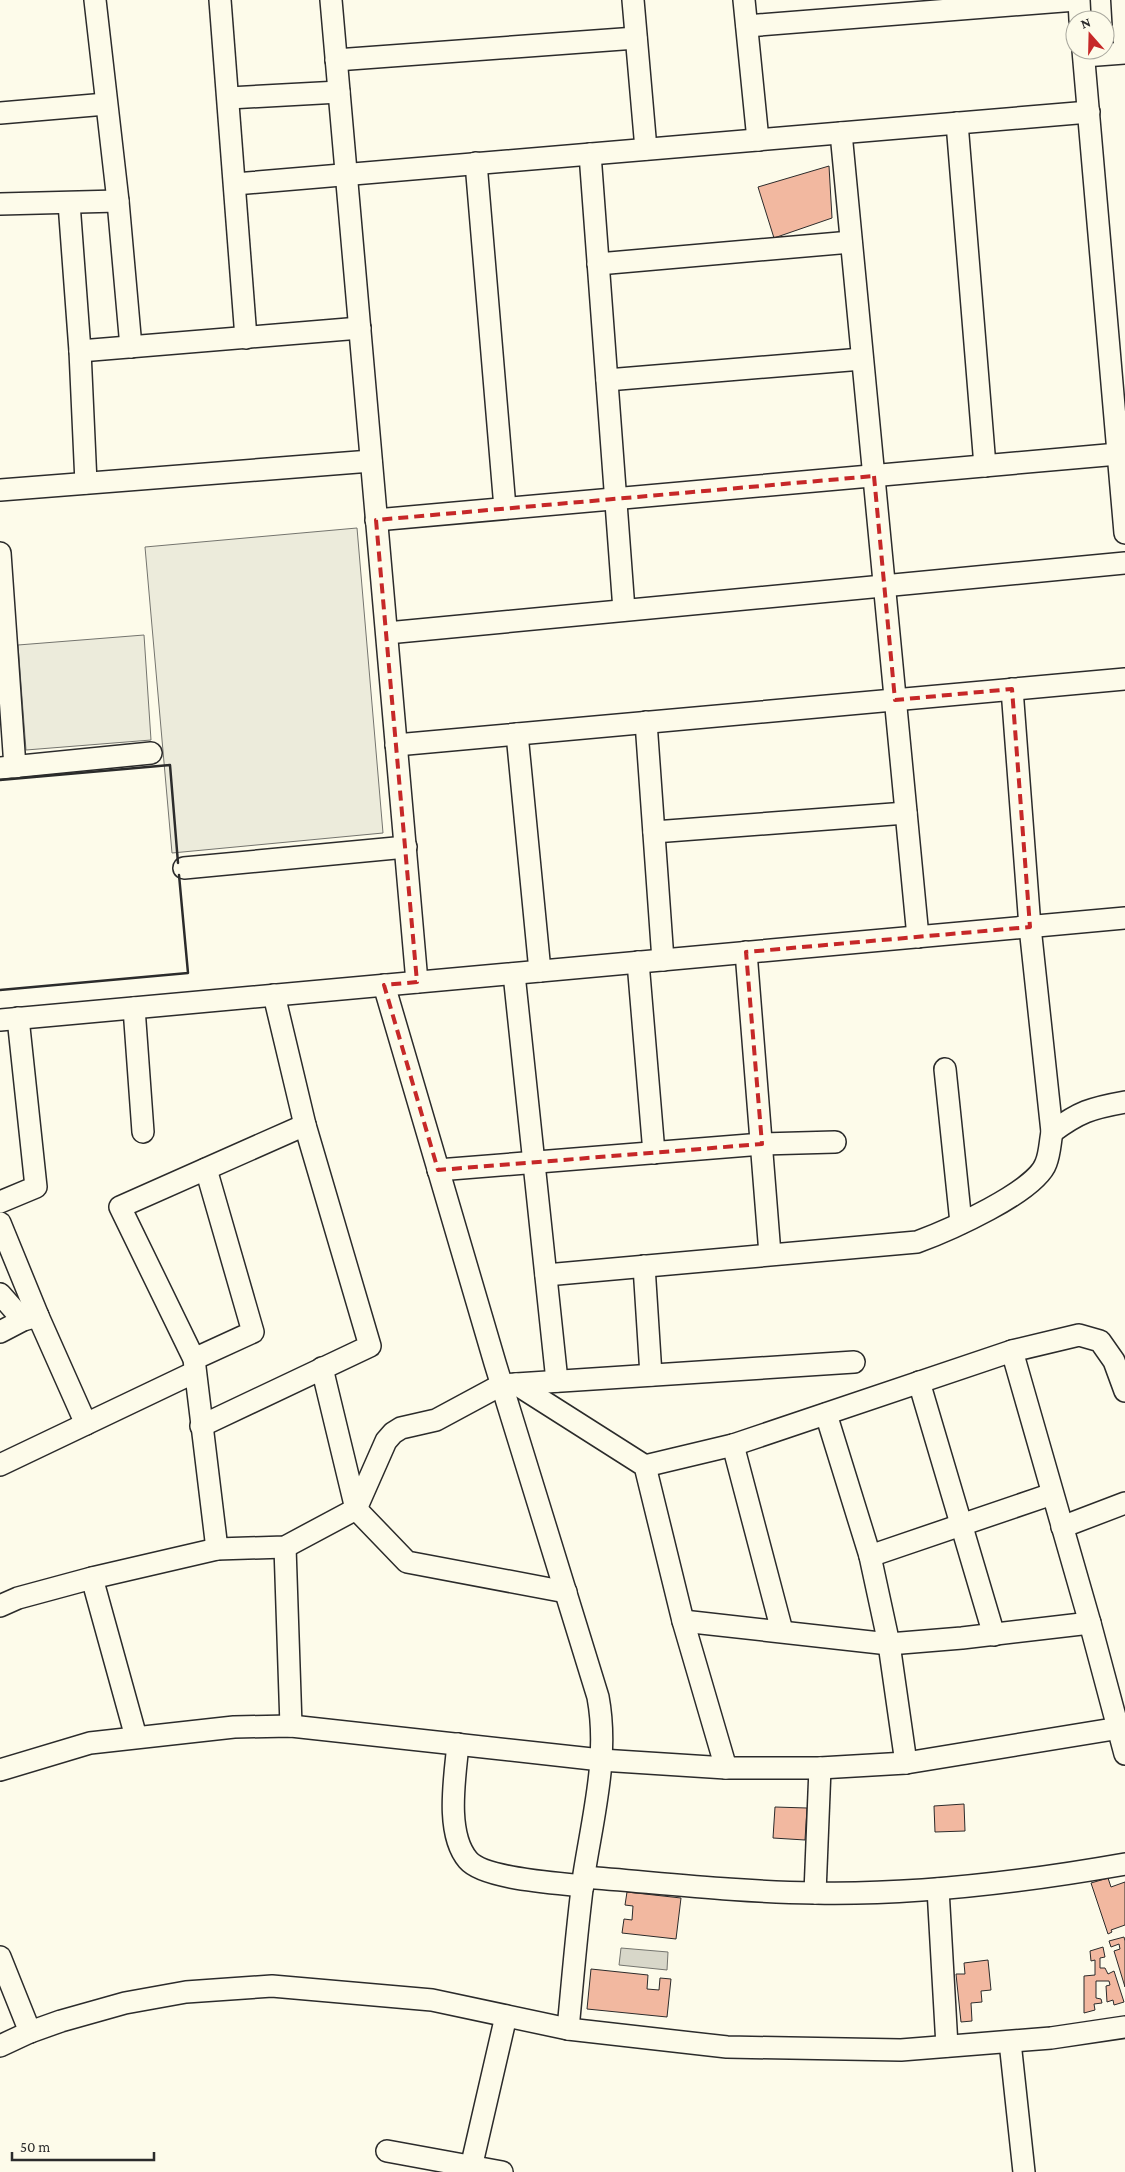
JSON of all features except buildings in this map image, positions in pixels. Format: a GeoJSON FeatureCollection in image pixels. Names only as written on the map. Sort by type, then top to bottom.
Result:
{"type":"FeatureCollection","features":[{"type":"Feature","properties":{"kind":"street"},"geometry":{"type":"LineString","coordinates":[[95,0],[118,201],[131,347]]}},
{"type":"Feature","properties":{"kind":"street"},"geometry":{"type":"LineString","coordinates":[[220,0],[246,338]]}},
{"type":"Feature","properties":{"kind":"street"},"geometry":{"type":"LineString","coordinates":[[331,0],[417,982]]}},
{"type":"Feature","properties":{"kind":"street"},"geometry":{"type":"LineString","coordinates":[[633,0],[646,149]]}},
{"type":"Feature","properties":{"kind":"street"},"geometry":{"type":"LineString","coordinates":[[744,0],[758,140]]}},
{"type":"Feature","properties":{"kind":"street"},"geometry":{"type":"LineString","coordinates":[[747,26],[909,7],[1078,0]]}},
{"type":"Feature","properties":{"kind":"street"},"geometry":{"type":"LineString","coordinates":[[1122,0],[1125,52]]}},
{"type":"Feature","properties":{"kind":"street"},"geometry":{"type":"LineString","coordinates":[[336,60],[636,38]]}},
{"type":"Feature","properties":{"kind":"street"},"geometry":{"type":"LineString","coordinates":[[1084,60],[1125,533]]}},
{"type":"Feature","properties":{"kind":"street"},"geometry":{"type":"LineString","coordinates":[[229,98],[339,92]]}},
{"type":"Feature","properties":{"kind":"street"},"geometry":{"type":"LineString","coordinates":[[0,113],[106,104]]}},
{"type":"Feature","properties":{"kind":"street"},"geometry":{"type":"LineString","coordinates":[[235,184],[1088,112]]}},
{"type":"Feature","properties":{"kind":"street"},"geometry":{"type":"LineString","coordinates":[[957,123],[985,466]]}},
{"type":"Feature","properties":{"kind":"street"},"geometry":{"type":"LineString","coordinates":[[840,133],[918,937]]}},
{"type":"Feature","properties":{"kind":"street"},"geometry":{"type":"LineString","coordinates":[[590,154],[624,610]]}},
{"type":"Feature","properties":{"kind":"street"},"geometry":{"type":"LineString","coordinates":[[476,163],[505,508]]}},
{"type":"Feature","properties":{"kind":"street"},"geometry":{"type":"LineString","coordinates":[[0,204],[118,201]]}},
{"type":"Feature","properties":{"kind":"street"},"geometry":{"type":"LineString","coordinates":[[69,203],[80,351],[86,483]]}},
{"type":"Feature","properties":{"kind":"street"},"geometry":{"type":"LineString","coordinates":[[598,264],[851,242]]}},
{"type":"Feature","properties":{"kind":"street"},"geometry":{"type":"LineString","coordinates":[[80,351],[360,328]]}},
{"type":"Feature","properties":{"kind":"street"},"geometry":{"type":"LineString","coordinates":[[607,380],[862,359]]}},
{"type":"Feature","properties":{"kind":"street"},"geometry":{"type":"LineString","coordinates":[[376,520],[1118,454]]}},
{"type":"Feature","properties":{"kind":"street"},"geometry":{"type":"LineString","coordinates":[[0,490],[371,461]]}},
{"type":"Feature","properties":{"kind":"street"},"geometry":{"type":"LineString","coordinates":[[0,553],[8,767],[151,754]]}},
{"type":"Feature","properties":{"kind":"street"},"geometry":{"type":"LineString","coordinates":[[387,633],[1125,564]]}},
{"type":"Feature","properties":{"kind":"street"},"geometry":{"type":"LineString","coordinates":[[396,745],[1125,679]]}},
{"type":"Feature","properties":{"kind":"street"},"geometry":{"type":"LineString","coordinates":[[546,1275],[917,1242],[961,1223],[1032,1183],[1046,1164],[1052,1132],[1030,926],[1012,689]]}},
{"type":"Feature","properties":{"kind":"street"},"geometry":{"type":"LineString","coordinates":[[646,722],[663,960]]}},
{"type":"Feature","properties":{"kind":"street"},"geometry":{"type":"LineString","coordinates":[[517,734],[540,971]]}},
{"type":"Feature","properties":{"kind":"street"},"geometry":{"type":"LineString","coordinates":[[654,832],[906,813]]}},
{"type":"Feature","properties":{"kind":"street"},"geometry":{"type":"LineString","coordinates":[[184,868],[406,846]]}},
{"type":"Feature","properties":{"kind":"street"},"geometry":{"type":"LineString","coordinates":[[0,1202],[36,1187],[9,1019],[1125,918]]}},
{"type":"Feature","properties":{"kind":"street"},"geometry":{"type":"LineString","coordinates":[[746,952],[770,1254]]}},
{"type":"Feature","properties":{"kind":"street"},"geometry":{"type":"LineString","coordinates":[[638,962],[654,1153]]}},
{"type":"Feature","properties":{"kind":"street"},"geometry":{"type":"LineString","coordinates":[[514,974],[557,1381]]}},
{"type":"Feature","properties":{"kind":"street"},"geometry":{"type":"LineString","coordinates":[[384,985],[438,1170],[509,1384],[566,1592],[598,1697],[602,1718],[601,1760],[584,1882],[568,2029]]}},
{"type":"Feature","properties":{"kind":"street"},"geometry":{"type":"LineString","coordinates":[[201,1426],[370,1346],[305,1125],[274,995]]}},
{"type":"Feature","properties":{"kind":"street"},"geometry":{"type":"LineString","coordinates":[[134,1008],[143,1132]]}},
{"type":"Feature","properties":{"kind":"street"},"geometry":{"type":"LineString","coordinates":[[945,1069],[961,1223]]}},
{"type":"Feature","properties":{"kind":"street"},"geometry":{"type":"LineString","coordinates":[[1052,1132],[1077,1114],[1098,1107],[1125,1102]]}},
{"type":"Feature","properties":{"kind":"street"},"geometry":{"type":"LineString","coordinates":[[218,1549],[201,1426],[195,1366],[120,1207],[305,1125]]}},
{"type":"Feature","properties":{"kind":"street"},"geometry":{"type":"LineString","coordinates":[[438,1170],[762,1144],[835,1142]]}},
{"type":"Feature","properties":{"kind":"street"},"geometry":{"type":"LineString","coordinates":[[0,1465],[86,1424],[195,1366],[253,1332],[206,1169]]}},
{"type":"Feature","properties":{"kind":"street"},"geometry":{"type":"LineString","coordinates":[[0,1223],[30,1318],[86,1424]]}},
{"type":"Feature","properties":{"kind":"street"},"geometry":{"type":"LineString","coordinates":[[644,1266],[651,1375]]}},
{"type":"Feature","properties":{"kind":"street"},"geometry":{"type":"LineString","coordinates":[[0,1294],[30,1318]]}},
{"type":"Feature","properties":{"kind":"street"},"geometry":{"type":"LineString","coordinates":[[0,1332],[30,1318]]}},
{"type":"Feature","properties":{"kind":"street"},"geometry":{"type":"LineString","coordinates":[[509,1384],[645,1466],[733,1445],[1012,1351],[1079,1335],[1100,1341],[1114,1360],[1125,1391]]}},
{"type":"Feature","properties":{"kind":"street"},"geometry":{"type":"LineString","coordinates":[[1012,1351],[1121,1728],[1125,1754]]}},
{"type":"Feature","properties":{"kind":"street"},"geometry":{"type":"LineString","coordinates":[[0,1606],[18,1598],[92,1578],[218,1549],[285,1547],[356,1509],[386,1442],[393,1433],[401,1428],[436,1420],[509,1384],[854,1362]]}},
{"type":"Feature","properties":{"kind":"street"},"geometry":{"type":"LineString","coordinates":[[322,1368],[356,1509],[407,1562],[566,1592]]}},
{"type":"Feature","properties":{"kind":"street"},"geometry":{"type":"LineString","coordinates":[[919,1382],[994,1635]]}},
{"type":"Feature","properties":{"kind":"street"},"geometry":{"type":"LineString","coordinates":[[826,1414],[870,1556],[889,1644],[906,1763]]}},
{"type":"Feature","properties":{"kind":"street"},"geometry":{"type":"LineString","coordinates":[[733,1445],[782,1631]]}},
{"type":"Feature","properties":{"kind":"street"},"geometry":{"type":"LineString","coordinates":[[645,1466],[683,1621],[726,1768]]}},
{"type":"Feature","properties":{"kind":"street"},"geometry":{"type":"LineString","coordinates":[[870,1556],[1052,1494]]}},
{"type":"Feature","properties":{"kind":"street"},"geometry":{"type":"LineString","coordinates":[[1062,1527],[1125,1503]]}},
{"type":"Feature","properties":{"kind":"street"},"geometry":{"type":"LineString","coordinates":[[285,1547],[291,1726]]}},
{"type":"Feature","properties":{"kind":"street"},"geometry":{"type":"LineString","coordinates":[[92,1578],[136,1737]]}},
{"type":"Feature","properties":{"kind":"street"},"geometry":{"type":"LineString","coordinates":[[683,1621],[889,1644],[994,1635],[1090,1623]]}},
{"type":"Feature","properties":{"kind":"street"},"geometry":{"type":"LineString","coordinates":[[0,1770],[90,1743],[234,1727],[291,1726],[601,1760],[726,1768],[820,1768],[906,1763],[1121,1728]]}},
{"type":"Feature","properties":{"kind":"street"},"geometry":{"type":"LineString","coordinates":[[458,1744],[453,1800],[455,1827],[460,1844],[469,1861],[499,1876],[815,1893],[938,1889],[1030,1880],[1125,1864]]}},
{"type":"Feature","properties":{"kind":"street"},"geometry":{"type":"LineString","coordinates":[[815,1893],[820,1768]]}},
{"type":"Feature","properties":{"kind":"street"},"geometry":{"type":"LineString","coordinates":[[938,1889],[947,2046]]}},
{"type":"Feature","properties":{"kind":"street"},"geometry":{"type":"LineString","coordinates":[[0,1957],[30,2032]]}},
{"type":"Feature","properties":{"kind":"street"},"geometry":{"type":"LineString","coordinates":[[0,2046],[30,2032],[125,2003],[186,1992],[272,1986],[432,2000],[568,2029],[727,2047],[901,2050],[1051,2038],[1125,2026]]}},
{"type":"Feature","properties":{"kind":"street"},"geometry":{"type":"LineString","coordinates":[[471,2169],[506,2016]]}},
{"type":"Feature","properties":{"kind":"street"},"geometry":{"type":"LineString","coordinates":[[1010,2042],[1024,2172]]}},
{"type":"Feature","properties":{"kind":"street"},"geometry":{"type":"LineString","coordinates":[[387,2151],[471,2169],[502,2172]]}},
{"type":"Feature","properties":{"kind":"highlighted area"},"geometry":{"type":"Polygon","coordinates":[[[874,476],[895,700],[1012,689],[1030,927],[746,952],[762,1144],[438,1170],[384,985],[417,982],[376,520],[874,476]]]}},
{"type":"Feature","properties":{"kind":"shaded area"},"geometry":{"type":"Polygon","coordinates":[[[357,528],[383,833],[172,853],[145,547],[357,528]]]}},
{"type":"Feature","properties":{"kind":"shaded area"},"geometry":{"type":"Polygon","coordinates":[[[144,635],[151,740],[26,750],[18,645],[144,635]]]}},
{"type":"Feature","properties":{"kind":"shaded area"},"geometry":{"type":"Polygon","coordinates":[[[621,1948],[668,1952],[667,1970],[619,1965],[621,1948]]]}},
{"type":"Feature","properties":{"kind":"wall"},"geometry":{"type":"LineString","coordinates":[[0,780],[170,765],[178,863]]}},
{"type":"Feature","properties":{"kind":"wall"},"geometry":{"type":"LineString","coordinates":[[0,990],[188,973],[179,875]]}}]}
